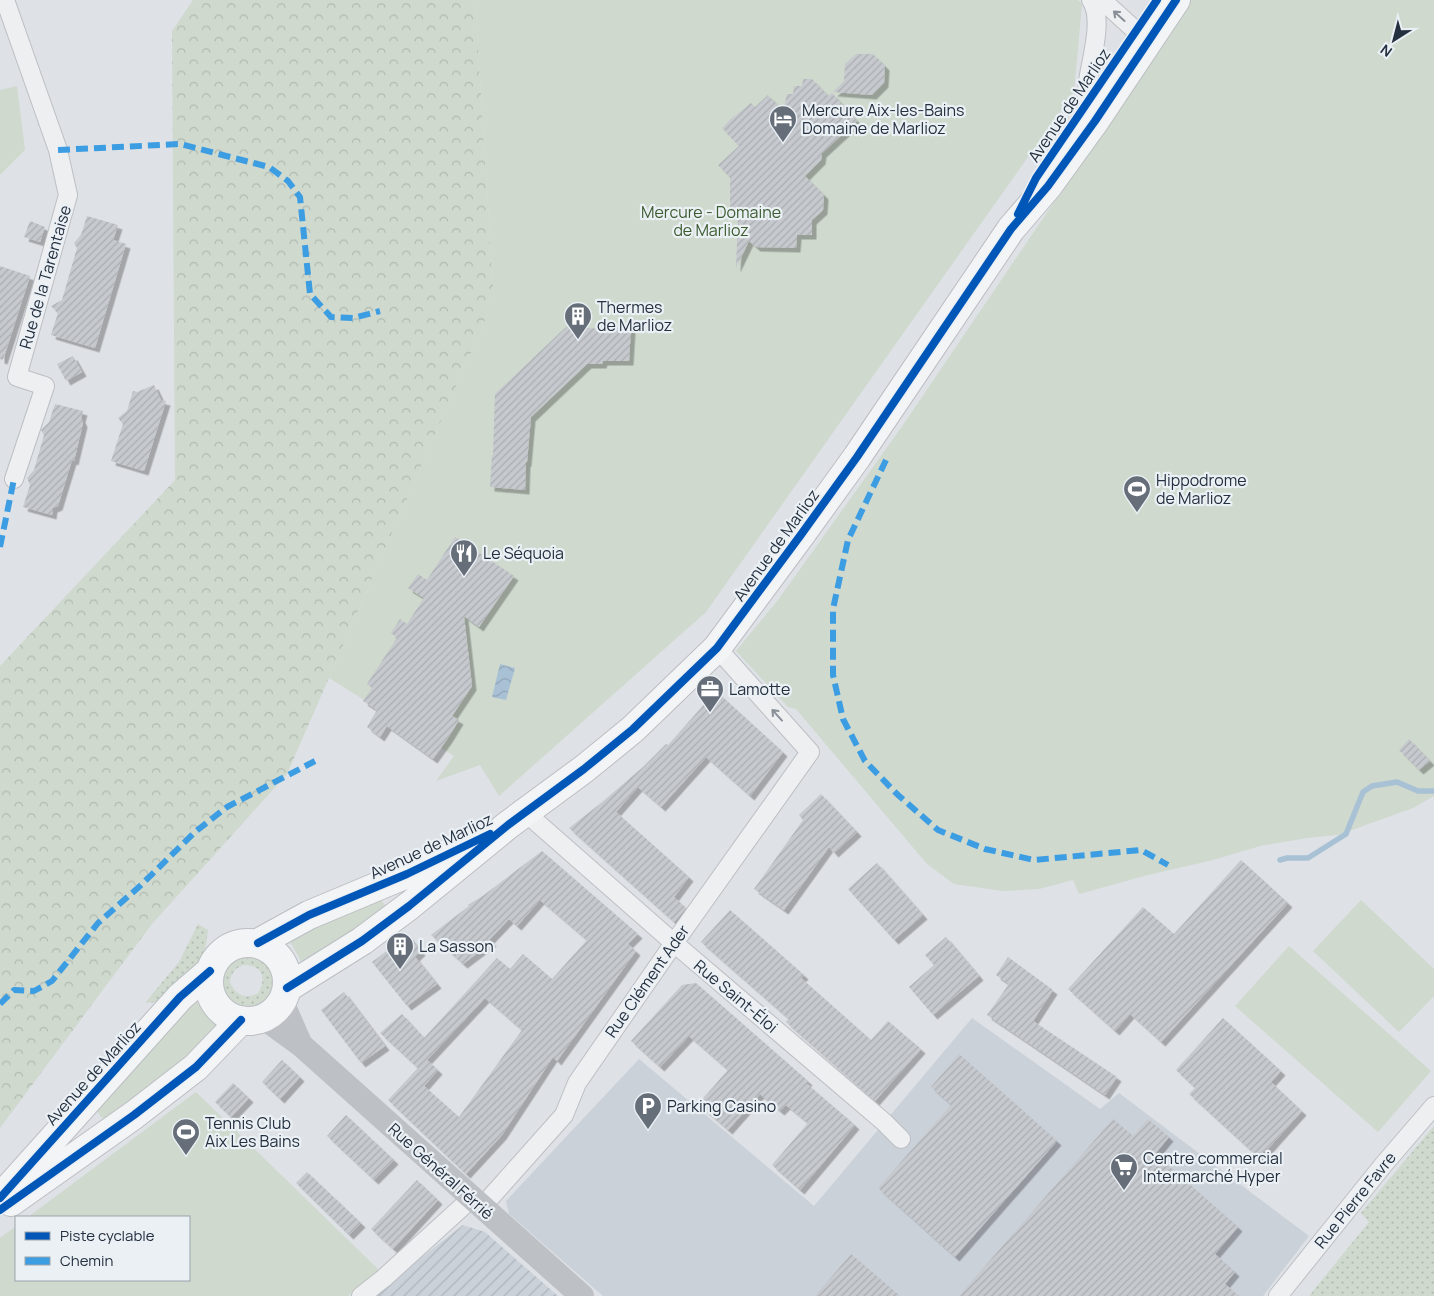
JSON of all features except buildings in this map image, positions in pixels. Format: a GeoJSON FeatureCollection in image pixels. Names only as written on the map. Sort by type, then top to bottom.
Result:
{"type":"FeatureCollection","features":[{"type":"Feature","properties":{"kind":"main road","name":"Avenue de Marlioz"},"geometry":{"type":"LineString","coordinates":[[1011,229],[1036,178],[1157,0]]}},
{"type":"Feature","properties":{"kind":"main road","name":"Avenue de Marlioz"},"geometry":{"type":"LineString","coordinates":[[0,1210],[134,1115],[196,1067],[268,1007],[362,942],[517,819],[584,769],[633,729],[718,648],[857,457],[1011,229],[1053,179],[1095,121],[1176,0]]}},
{"type":"Feature","properties":{"kind":"main road","name":"Avenue de Marlioz"},"geometry":{"type":"LineString","coordinates":[[688,675],[706,649],[724,628],[752,602]]}},
{"type":"Feature","properties":{"kind":"main road","name":"Avenue de Marlioz"},"geometry":{"type":"LineString","coordinates":[[258,943],[309,915],[407,874],[517,819]]}},
{"type":"Feature","properties":{"kind":"main road"},"geometry":{"type":"LineString","coordinates":[[248,942],[258,943],[269,948],[278,956],[287,976],[268,1007],[228,1016],[218,1007],[212,996],[209,984],[210,971],[216,958],[226,949],[248,942]]}},
{"type":"Feature","properties":{"kind":"main road","name":"Avenue de Marlioz"},"geometry":{"type":"LineString","coordinates":[[0,1198],[180,997],[210,971]]}},
{"type":"Feature","properties":{"kind":"main road","name":"Rue Général Férrié"},"geometry":{"type":"LineString","coordinates":[[268,1007],[301,1045],[582,1296]]}},
{"type":"Feature","properties":{"kind":"street","name":"Rue de la Tarentaise"},"geometry":{"type":"LineString","coordinates":[[5,0],[58,150],[68,196],[17,377],[45,386],[14,479]]}},
{"type":"Feature","properties":{"kind":"street"},"geometry":{"type":"LineString","coordinates":[[1086,105],[1097,32],[1095,6],[1091,0]]}},
{"type":"Feature","properties":{"kind":"street"},"geometry":{"type":"LineString","coordinates":[[1102,0],[1136,31]]}},
{"type":"Feature","properties":{"kind":"street","name":"Rue Clément Ader"},"geometry":{"type":"LineString","coordinates":[[361,1296],[477,1202],[564,1115],[577,1083],[674,942],[810,752],[718,648]]}},
{"type":"Feature","properties":{"kind":"street","name":"Rue Saint-Éloi"},"geometry":{"type":"LineString","coordinates":[[517,819],[674,942],[884,1122],[901,1139]]}},
{"type":"Feature","properties":{"kind":"street","name":"Rue Pierre Favre"},"geometry":{"type":"LineString","coordinates":[[1278,1296],[1384,1164],[1434,1106]]}},
{"type":"Feature","properties":{"kind":"shaded area"},"geometry":{"type":"Polygon","coordinates":[[[972,1018],[1100,1109],[1119,1093],[1309,1236],[1263,1296],[603,1296],[509,1214],[506,1201],[639,1059],[814,1206],[972,1018]]]}},
{"type":"Feature","properties":{"kind":"shaded area"},"geometry":{"type":"Polygon","coordinates":[[[463,1225],[485,1232],[558,1296],[372,1296],[463,1225]]]}},
{"type":"Feature","properties":{"kind":"green space"},"geometry":{"type":"Polygon","coordinates":[[[193,0],[475,0],[494,300],[287,774],[152,924],[0,1128],[0,666],[175,480],[172,31],[193,0]]]}},
{"type":"Feature","properties":{"kind":"green space","name":"Mercure - Domaine de Marlioz"},"geometry":{"type":"Polygon","coordinates":[[[475,0],[1078,0],[1082,4],[1074,92],[706,612],[499,796],[480,765],[436,781],[454,756],[329,678],[494,300],[475,0]]]}},
{"type":"Feature","properties":{"kind":"green space","name":"Hippodrome de Marlioz"},"geometry":{"type":"Polygon","coordinates":[[[1191,0],[1434,0],[1434,796],[1413,808],[1338,835],[1260,846],[1079,894],[1073,880],[1039,889],[1003,891],[954,884],[927,864],[796,709],[788,707],[736,651],[778,600],[903,425],[1191,0]]]}},
{"type":"Feature","properties":{"kind":"green space"},"geometry":{"type":"Polygon","coordinates":[[[17,86],[25,150],[0,175],[0,90],[17,86]]]}},
{"type":"Feature","properties":{"kind":"green space"},"geometry":{"type":"Polygon","coordinates":[[[380,899],[385,905],[386,913],[305,968],[288,938],[380,899]]]}},
{"type":"Feature","properties":{"kind":"green space"},"geometry":{"type":"Polygon","coordinates":[[[1361,900],[1434,969],[1434,996],[1399,1032],[1313,951],[1361,900]]]}},
{"type":"Feature","properties":{"kind":"green space"},"geometry":{"type":"Polygon","coordinates":[[[198,924],[208,930],[205,951],[197,965],[157,1002],[145,1003],[179,962],[198,924]]]}},
{"type":"Feature","properties":{"kind":"green space"},"geometry":{"type":"Polygon","coordinates":[[[1289,946],[1431,1071],[1378,1132],[1235,1006],[1289,946]]]}},
{"type":"Feature","properties":{"kind":"green space"},"geometry":{"type":"Polygon","coordinates":[[[245,955],[253,956],[266,962],[271,967],[274,977],[272,990],[265,1001],[259,1005],[246,1008],[232,1003],[224,994],[220,984],[221,974],[230,961],[245,955]],[[244,965],[236,969],[231,976],[230,982],[238,993],[245,996],[258,993],[263,978],[259,970],[244,965]]]}},
{"type":"Feature","properties":{"kind":"green space"},"geometry":{"type":"Polygon","coordinates":[[[193,996],[207,1016],[220,1027],[112,1123],[101,1117],[96,1110],[193,996]]]}},
{"type":"Feature","properties":{"kind":"green space","name":"Tennis Club Aix Les Bains"},"geometry":{"type":"Polygon","coordinates":[[[196,1092],[379,1270],[348,1296],[0,1296],[0,1238],[15,1227],[15,1281],[190,1281],[190,1216],[29,1216],[196,1092]]]}},
{"type":"Feature","properties":{"kind":"green space"},"geometry":{"type":"Polygon","coordinates":[[[1434,1126],[1434,1296],[1309,1296],[1369,1222],[1361,1213],[1434,1126]]]}},
{"type":"Feature","properties":{"kind":"water"},"geometry":{"type":"Polygon","coordinates":[[[500,664],[515,668],[506,700],[492,697],[500,664]]]}},
{"type":"Feature","properties":{"kind":"waterway"},"geometry":{"type":"LineString","coordinates":[[1280,860],[1308,858],[1346,834],[1363,792],[1372,786],[1397,782],[1418,791],[1434,791]]}},
{"type":"Feature","properties":{"kind":"marked path"},"geometry":{"type":"LineString","coordinates":[[58,150],[180,144],[269,167],[288,181],[300,197],[310,294],[331,317],[353,318],[380,311]]}},
{"type":"Feature","properties":{"kind":"marked path"},"geometry":{"type":"LineString","coordinates":[[886,460],[848,540],[833,609],[833,675],[843,719],[865,761],[898,795],[938,830],[985,849],[1034,860],[1141,850],[1168,865]]}},
{"type":"Feature","properties":{"kind":"marked path"},"geometry":{"type":"LineString","coordinates":[[0,547],[14,479]]}},
{"type":"Feature","properties":{"kind":"marked path"},"geometry":{"type":"LineString","coordinates":[[0,1004],[14,990],[34,991],[52,981],[98,923],[140,886],[195,832],[227,807],[315,761]]}},
{"type":"Feature","properties":{"kind":"cycle path"},"geometry":{"type":"LineString","coordinates":[[1018,214],[1036,178],[1157,0]]}},
{"type":"Feature","properties":{"kind":"cycle path"},"geometry":{"type":"LineString","coordinates":[[287,988],[362,941],[409,906],[508,825],[584,769],[633,729],[717,648],[857,457],[1011,229],[1048,186],[1095,121],[1176,0]]}},
{"type":"Feature","properties":{"kind":"cycle path"},"geometry":{"type":"LineString","coordinates":[[258,943],[309,915],[407,874],[490,834]]}},
{"type":"Feature","properties":{"kind":"cycle path"},"geometry":{"type":"LineString","coordinates":[[0,1198],[180,997],[210,971]]}},
{"type":"Feature","properties":{"kind":"cycle path"},"geometry":{"type":"LineString","coordinates":[[0,1210],[134,1115],[196,1067],[241,1020]]}},
{"type":"Feature","properties":{"kind":"place","name":"Mercure Aix-les-Bains Domaine de Marlioz"},"geometry":{"type":"Point","coordinates":[783,143]}},
{"type":"Feature","properties":{"kind":"place","name":"Thermes de Marlioz"},"geometry":{"type":"Point","coordinates":[578,340]}},
{"type":"Feature","properties":{"kind":"place","name":"Hippodrome de Marlioz"},"geometry":{"type":"Point","coordinates":[1137,513]}},
{"type":"Feature","properties":{"kind":"place","name":"Le Séquoia"},"geometry":{"type":"Point","coordinates":[464,577]}},
{"type":"Feature","properties":{"kind":"place","name":"Lamotte"},"geometry":{"type":"Point","coordinates":[710,713]}},
{"type":"Feature","properties":{"kind":"place","name":"La Sasson"},"geometry":{"type":"Point","coordinates":[400,970]}},
{"type":"Feature","properties":{"kind":"place","name":"Parking Casino"},"geometry":{"type":"Point","coordinates":[648,1130]}},
{"type":"Feature","properties":{"kind":"place","name":"Tennis Club Aix Les Bains"},"geometry":{"type":"Point","coordinates":[186,1156]}},
{"type":"Feature","properties":{"kind":"place","name":"Centre commercial Intermarché Hyper"},"geometry":{"type":"Point","coordinates":[1124,1191]}}]}
